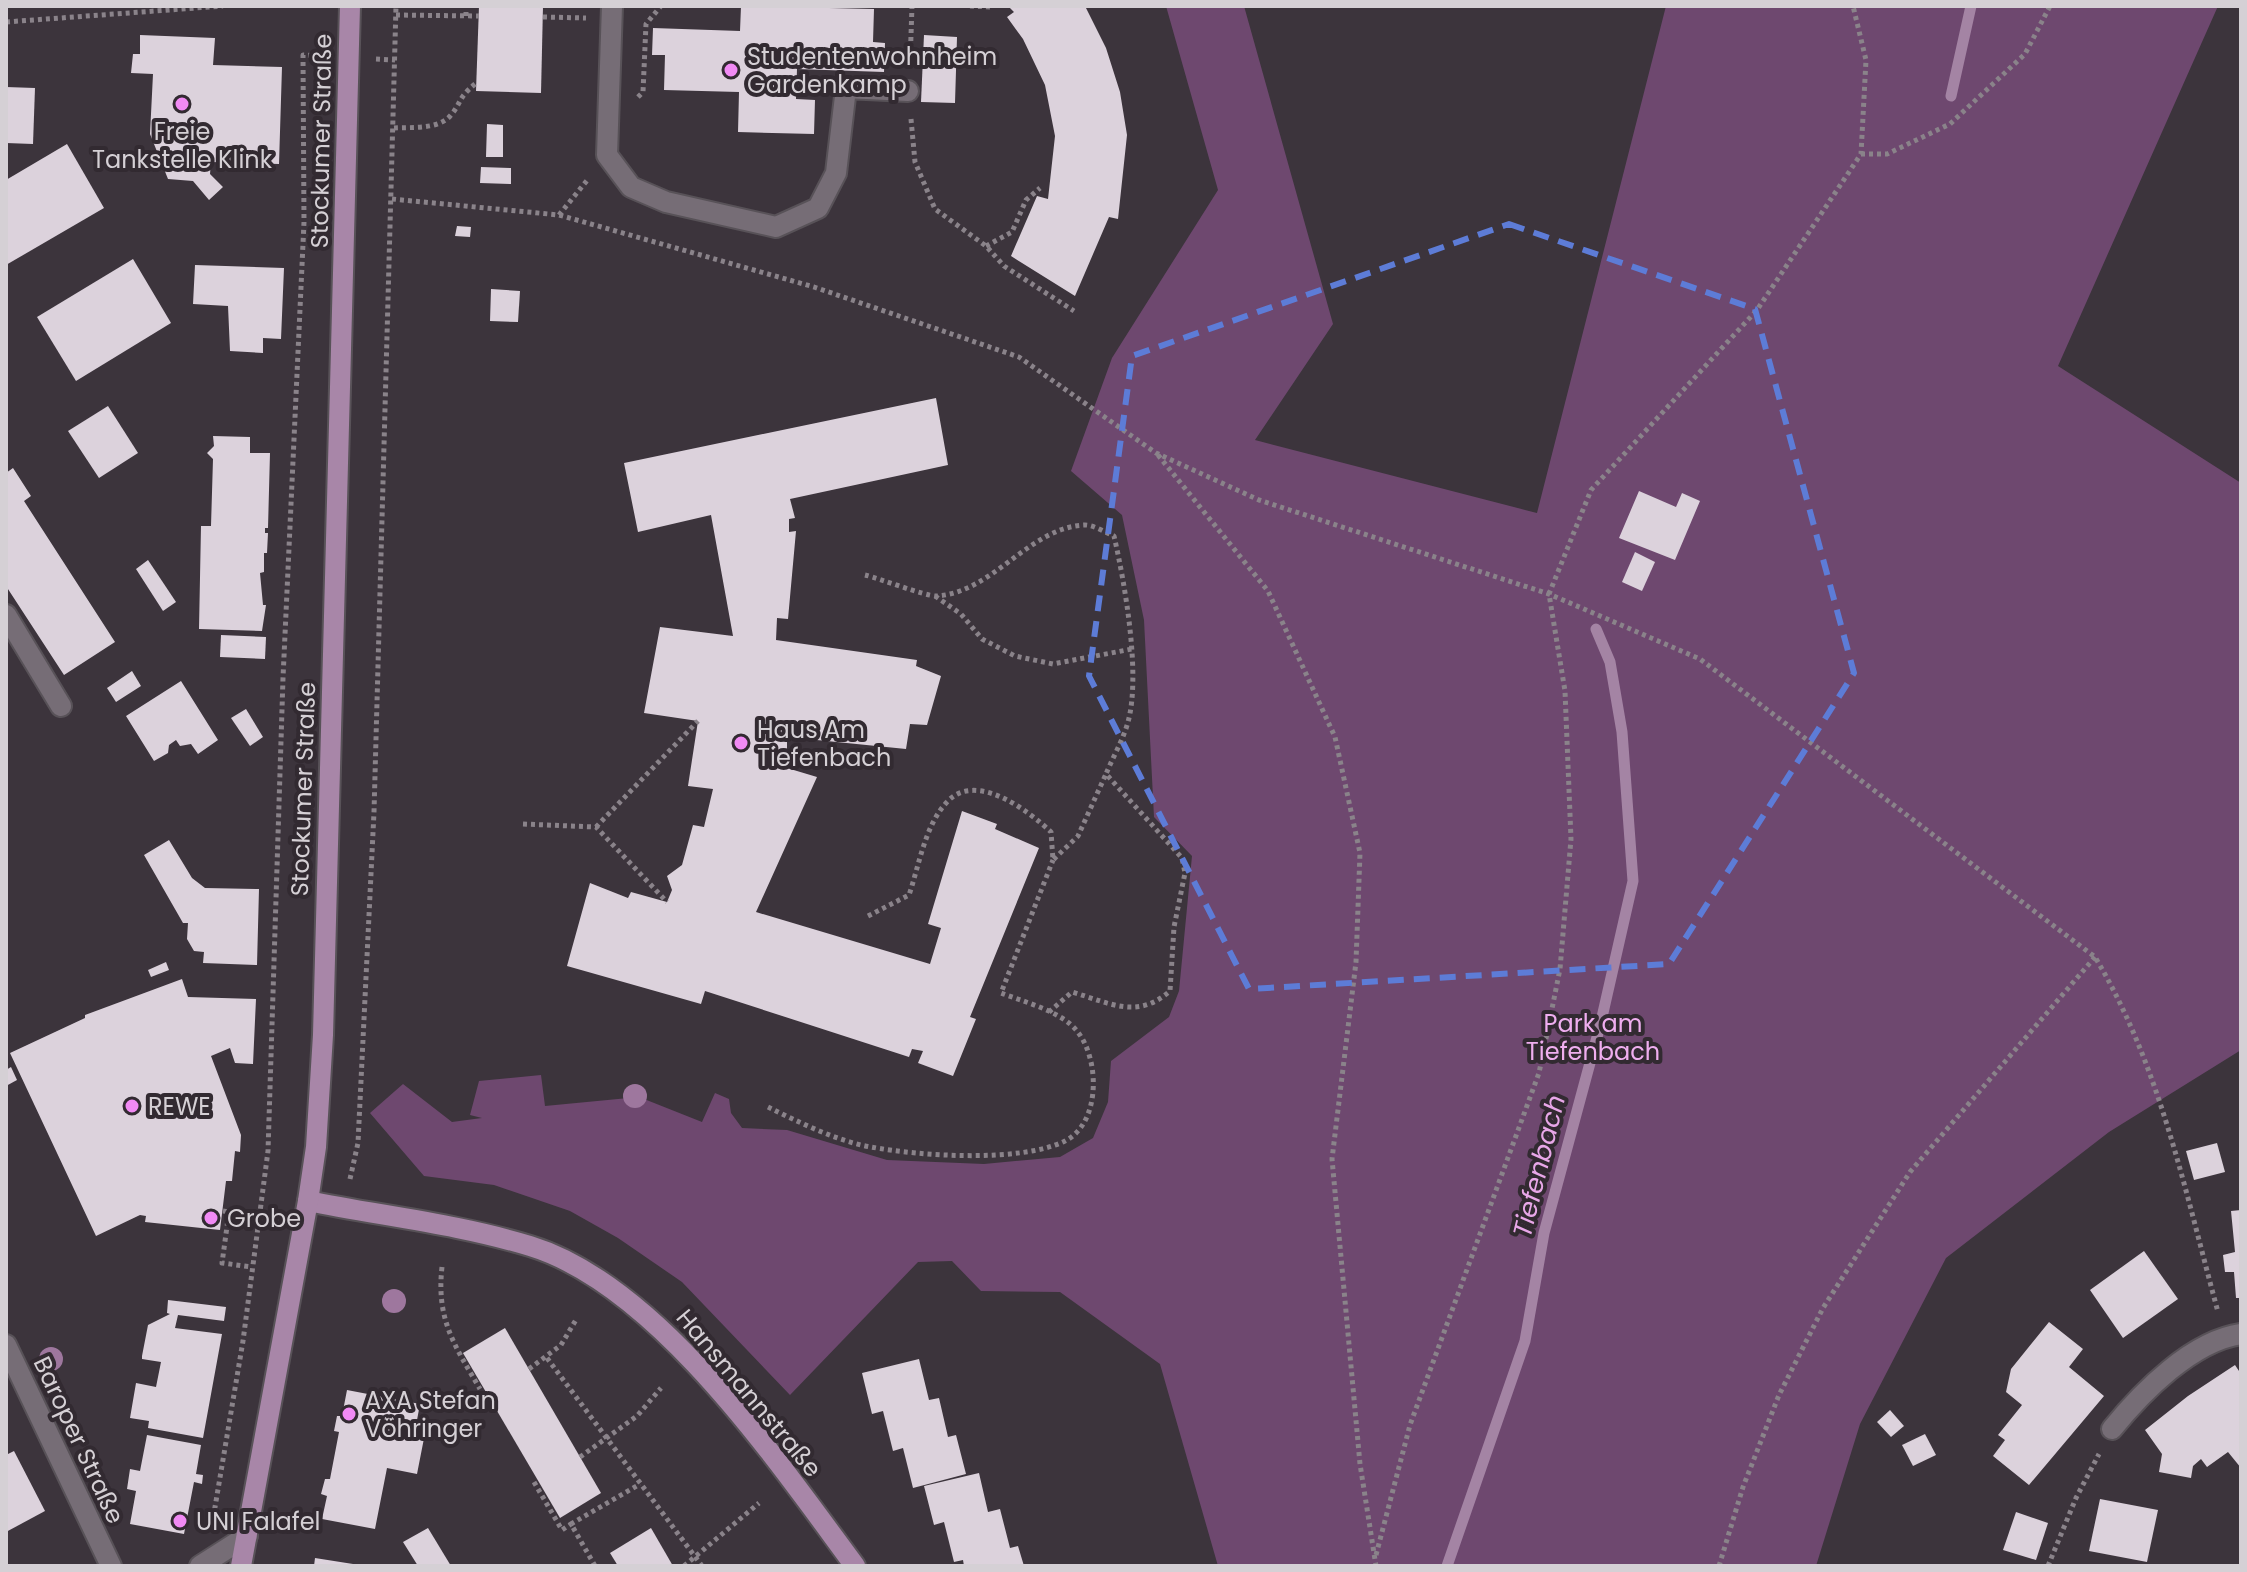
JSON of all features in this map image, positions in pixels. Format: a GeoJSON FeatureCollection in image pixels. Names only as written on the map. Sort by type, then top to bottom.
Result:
{"type":"FeatureCollection","features":[{"type":"Feature","properties":{"kind":"main road","name":"Stockumer Straße"},"geometry":{"type":"LineString","coordinates":[[241,1566],[316,1147],[323,1035],[350,6]]}},
{"type":"Feature","properties":{"kind":"main road","name":"Hansmannstraße"},"geometry":{"type":"LineString","coordinates":[[308,1201],[450,1227],[532,1246],[595,1277],[638,1308],[686,1353],[855,1566]]}},
{"type":"Feature","properties":{"kind":"street"},"geometry":{"type":"LineString","coordinates":[[612,12],[607,155],[631,187],[666,202],[776,227],[818,208],[836,173],[846,88],[908,91]]}},
{"type":"Feature","properties":{"kind":"street"},"geometry":{"type":"LineString","coordinates":[[6,615],[61,706]]}},
{"type":"Feature","properties":{"kind":"street"},"geometry":{"type":"LineString","coordinates":[[2112,1429],[2181,1363],[2233,1335]]}},
{"type":"Feature","properties":{"kind":"street","name":"Baroper Straße"},"geometry":{"type":"LineString","coordinates":[[6,1345],[108,1562],[128,1566]]}},
{"type":"Feature","properties":{"kind":"street"},"geometry":{"type":"LineString","coordinates":[[200,1566],[247,1536]]}},
{"type":"Feature","properties":{"kind":"path"},"geometry":{"type":"LineString","coordinates":[[6,22],[223,6]]}},
{"type":"Feature","properties":{"kind":"path"},"geometry":{"type":"LineString","coordinates":[[356,1162],[374,812],[396,6]]}},
{"type":"Feature","properties":{"kind":"path"},"geometry":{"type":"LineString","coordinates":[[466,6],[466,16]]}},
{"type":"Feature","properties":{"kind":"path"},"geometry":{"type":"LineString","coordinates":[[646,24],[661,6]]}},
{"type":"Feature","properties":{"kind":"path"},"geometry":{"type":"LineString","coordinates":[[912,6],[908,91],[915,162],[935,209],[986,246],[1004,266],[1074,311]]}},
{"type":"Feature","properties":{"kind":"path"},"geometry":{"type":"LineString","coordinates":[[970,6],[989,6]]}},
{"type":"Feature","properties":{"kind":"path"},"geometry":{"type":"LineString","coordinates":[[1376,1555],[1410,1425],[1539,1073],[1560,969],[1571,839],[1565,691],[1549,594],[1591,490],[1757,310],[1861,154],[1866,60],[1853,6]]}},
{"type":"Feature","properties":{"kind":"path"},"geometry":{"type":"LineString","coordinates":[[1861,154],[1887,154],[1950,124],[2025,54],[2050,6]]}},
{"type":"Feature","properties":{"kind":"path"},"geometry":{"type":"LineString","coordinates":[[543,17],[612,12]]}},
{"type":"Feature","properties":{"kind":"path"},"geometry":{"type":"LineString","coordinates":[[396,15],[479,16]]}},
{"type":"Feature","properties":{"kind":"path"},"geometry":{"type":"LineString","coordinates":[[210,1536],[268,1151],[283,678],[304,222],[303,55]]}},
{"type":"Feature","properties":{"kind":"path"},"geometry":{"type":"LineString","coordinates":[[394,128],[428,126],[447,120],[454,112],[458,98],[475,84]]}},
{"type":"Feature","properties":{"kind":"path"},"geometry":{"type":"LineString","coordinates":[[559,215],[607,155]]}},
{"type":"Feature","properties":{"kind":"path"},"geometry":{"type":"LineString","coordinates":[[986,246],[1012,232],[1026,200],[1040,188]]}},
{"type":"Feature","properties":{"kind":"path"},"geometry":{"type":"LineString","coordinates":[[392,199],[559,215],[814,287],[1019,357],[1156,453],[1259,500],[1549,594],[1700,659],[2095,957],[2116,992],[2157,1090],[2233,1335]]}},
{"type":"Feature","properties":{"kind":"path"},"geometry":{"type":"LineString","coordinates":[[1156,453],[1268,591],[1335,737],[1360,853],[1356,962],[1332,1159],[1360,1464],[1376,1566]]}},
{"type":"Feature","properties":{"kind":"path"},"geometry":{"type":"LineString","coordinates":[[768,1107],[868,1147],[975,1156],[1033,1149],[1067,1140],[1089,1114],[1093,1064],[1077,1031],[1049,1012],[1001,993],[1053,860],[1078,836],[1129,721],[1132,649],[1123,576],[1114,536],[1087,525],[1050,534],[998,569],[964,587],[935,596]]}},
{"type":"Feature","properties":{"kind":"path"},"geometry":{"type":"LineString","coordinates":[[865,575],[935,596],[961,614],[982,639],[1015,656],[1053,664],[1132,649]]}},
{"type":"Feature","properties":{"kind":"path"},"geometry":{"type":"LineString","coordinates":[[596,827],[698,721]]}},
{"type":"Feature","properties":{"kind":"path"},"geometry":{"type":"LineString","coordinates":[[1049,1012],[1072,992],[1126,1008],[1152,1007],[1170,991],[1174,927],[1185,873],[1182,858],[1106,774]]}},
{"type":"Feature","properties":{"kind":"path"},"geometry":{"type":"LineString","coordinates":[[868,916],[909,895],[934,820],[948,799],[972,791],[996,796],[1028,810],[1051,832],[1053,860]]}},
{"type":"Feature","properties":{"kind":"path"},"geometry":{"type":"LineString","coordinates":[[523,824],[596,827],[667,902]]}},
{"type":"Feature","properties":{"kind":"path"},"geometry":{"type":"LineString","coordinates":[[1719,1566],[1743,1487],[1779,1395],[1823,1308],[1910,1172],[2095,957]]}},
{"type":"Feature","properties":{"kind":"path"},"geometry":{"type":"LineString","coordinates":[[252,1267],[222,1263],[226,1212],[259,1215]]}},
{"type":"Feature","properties":{"kind":"path"},"geometry":{"type":"LineString","coordinates":[[442,1267],[442,1314],[447,1332],[480,1389]]}},
{"type":"Feature","properties":{"kind":"path"},"geometry":{"type":"LineString","coordinates":[[529,1369],[561,1345],[577,1318]]}},
{"type":"Feature","properties":{"kind":"path"},"geometry":{"type":"LineString","coordinates":[[547,1358],[702,1566]]}},
{"type":"Feature","properties":{"kind":"path"},"geometry":{"type":"LineString","coordinates":[[580,1457],[608,1440],[637,1416],[661,1388]]}},
{"type":"Feature","properties":{"kind":"path"},"geometry":{"type":"LineString","coordinates":[[2048,1566],[2076,1498],[2112,1429]]}},
{"type":"Feature","properties":{"kind":"path"},"geometry":{"type":"LineString","coordinates":[[534,1482],[562,1530],[640,1484]]}},
{"type":"Feature","properties":{"kind":"path"},"geometry":{"type":"LineString","coordinates":[[684,1566],[759,1503]]}},
{"type":"Feature","properties":{"kind":"path"},"geometry":{"type":"LineString","coordinates":[[571,1524],[595,1566]]}},
{"type":"Feature","properties":{"kind":"highlighted area"},"geometry":{"type":"Polygon","coordinates":[[[1509,224],[1755,309],[1854,673],[1669,964],[1249,989],[1089,676],[1132,356],[1509,224]]]}},
{"type":"Feature","properties":{"kind":"green space","name":"Park am Tiefenbach"},"geometry":{"type":"Polygon","coordinates":[[[1166,6],[1244,6],[1333,324],[1255,440],[1537,513],[1666,6],[2218,6],[2058,366],[2241,483],[2241,1050],[2109,1132],[1946,1258],[1860,1424],[1816,1566],[1218,1566],[1160,1364],[1060,1292],[981,1291],[952,1261],[918,1262],[790,1395],[682,1282],[618,1238],[570,1211],[494,1185],[424,1176],[370,1113],[403,1084],[452,1122],[482,1118],[470,1115],[479,1081],[541,1075],[545,1106],[639,1097],[702,1122],[715,1093],[729,1099],[731,1113],[742,1128],[787,1130],[887,1160],[984,1164],[1060,1157],[1093,1138],[1108,1102],[1111,1061],[1169,1017],[1179,991],[1192,856],[1154,817],[1144,620],[1122,515],[1071,471],[1112,358],[1218,190],[1166,6]]]}},
{"type":"Feature","properties":{"kind":"building"},"geometry":{"type":"Polygon","coordinates":[[[479,6],[543,6],[541,93],[476,91],[479,6]]]}},
{"type":"Feature","properties":{"kind":"building","name":"Studentenwohnheim Gardenkamp"},"geometry":{"type":"Polygon","coordinates":[[[741,6],[874,9],[873,42],[885,43],[884,72],[797,69],[796,99],[815,100],[814,134],[738,132],[739,92],[664,90],[665,55],[652,55],[653,28],[740,31],[741,6]]]}},
{"type":"Feature","properties":{"kind":"building","name":"Studentenwohnheim Gardenkamp"},"geometry":{"type":"Polygon","coordinates":[[[1008,6],[1085,6],[1106,48],[1120,92],[1127,135],[1118,219],[1109,217],[1075,296],[1011,256],[1037,196],[1048,199],[1055,136],[1045,85],[1023,39],[1007,17],[1014,12],[1008,6]]]}},
{"type":"Feature","properties":{"kind":"building"},"geometry":{"type":"Polygon","coordinates":[[[140,35],[215,38],[213,65],[282,67],[279,164],[211,162],[210,174],[223,187],[209,200],[193,181],[168,179],[150,134],[153,74],[131,73],[133,54],[140,54],[140,35]]]}},
{"type":"Feature","properties":{"kind":"building"},"geometry":{"type":"Polygon","coordinates":[[[924,35],[957,37],[955,103],[921,102],[924,35]]]}},
{"type":"Feature","properties":{"kind":"building"},"geometry":{"type":"Polygon","coordinates":[[[6,87],[35,88],[33,144],[6,143],[6,87]]]}},
{"type":"Feature","properties":{"kind":"building"},"geometry":{"type":"Polygon","coordinates":[[[487,124],[503,125],[503,157],[486,157],[487,124]]]}},
{"type":"Feature","properties":{"kind":"building"},"geometry":{"type":"Polygon","coordinates":[[[67,144],[104,208],[6,265],[6,180],[67,144]]]}},
{"type":"Feature","properties":{"kind":"building"},"geometry":{"type":"Polygon","coordinates":[[[481,167],[511,168],[511,184],[480,183],[481,167]]]}},
{"type":"Feature","properties":{"kind":"building"},"geometry":{"type":"Polygon","coordinates":[[[457,226],[471,227],[470,237],[455,236],[457,226]]]}},
{"type":"Feature","properties":{"kind":"building"},"geometry":{"type":"Polygon","coordinates":[[[133,259],[171,323],[76,381],[37,317],[133,259]]]}},
{"type":"Feature","properties":{"kind":"building"},"geometry":{"type":"Polygon","coordinates":[[[195,265],[284,268],[281,339],[263,338],[263,353],[230,351],[228,306],[193,304],[195,265]]]}},
{"type":"Feature","properties":{"kind":"building"},"geometry":{"type":"Polygon","coordinates":[[[491,289],[520,291],[518,322],[490,321],[491,289]]]}},
{"type":"Feature","properties":{"kind":"building","name":"Haus Am Tiefenbach"},"geometry":{"type":"Polygon","coordinates":[[[936,398],[948,465],[790,499],[795,518],[789,519],[789,532],[796,531],[788,619],[777,618],[776,640],[917,660],[916,666],[941,676],[927,725],[910,724],[906,749],[787,737],[787,768],[817,777],[756,912],[930,964],[941,928],[928,924],[962,811],[997,824],[995,829],[1039,848],[970,1017],[976,1019],[953,1076],[918,1063],[923,1051],[912,1049],[909,1057],[705,991],[701,1004],[567,966],[590,883],[628,898],[631,892],[667,902],[672,890],[667,876],[682,865],[693,825],[704,827],[713,789],[688,786],[698,721],[644,713],[660,627],[733,636],[711,515],[638,532],[624,463],[936,398]]]}},
{"type":"Feature","properties":{"kind":"building"},"geometry":{"type":"Polygon","coordinates":[[[108,406],[138,453],[99,478],[68,431],[108,406]]]}},
{"type":"Feature","properties":{"kind":"building"},"geometry":{"type":"Polygon","coordinates":[[[213,436],[250,437],[250,453],[270,453],[268,528],[265,528],[265,533],[268,533],[267,553],[264,553],[264,572],[260,573],[263,605],[266,605],[262,631],[199,629],[201,526],[211,526],[213,459],[207,453],[214,446],[213,436]]]}},
{"type":"Feature","properties":{"kind":"building"},"geometry":{"type":"Polygon","coordinates":[[[13,468],[31,496],[24,501],[115,642],[64,675],[6,586],[6,473],[13,468]]]}},
{"type":"Feature","properties":{"kind":"building"},"geometry":{"type":"Polygon","coordinates":[[[1639,491],[1676,507],[1682,493],[1700,501],[1675,560],[1619,538],[1639,491]]]}},
{"type":"Feature","properties":{"kind":"building"},"geometry":{"type":"Polygon","coordinates":[[[1635,552],[1655,562],[1642,591],[1622,582],[1635,552]]]}},
{"type":"Feature","properties":{"kind":"building"},"geometry":{"type":"Polygon","coordinates":[[[148,560],[176,602],[163,611],[136,569],[148,560]]]}},
{"type":"Feature","properties":{"kind":"building"},"geometry":{"type":"Polygon","coordinates":[[[221,635],[266,637],[265,659],[220,657],[221,635]]]}},
{"type":"Feature","properties":{"kind":"building"},"geometry":{"type":"Polygon","coordinates":[[[132,671],[141,686],[116,702],[107,688],[132,671]]]}},
{"type":"Feature","properties":{"kind":"building"},"geometry":{"type":"Polygon","coordinates":[[[181,681],[218,740],[198,754],[191,744],[180,746],[176,740],[169,745],[168,753],[154,761],[126,716],[181,681]]]}},
{"type":"Feature","properties":{"kind":"building"},"geometry":{"type":"Polygon","coordinates":[[[246,709],[263,737],[250,746],[231,718],[246,709]]]}},
{"type":"Feature","properties":{"kind":"building"},"geometry":{"type":"Polygon","coordinates":[[[169,840],[192,878],[205,888],[259,889],[257,965],[203,963],[204,952],[194,951],[187,939],[188,923],[183,923],[144,855],[169,840]]]}},
{"type":"Feature","properties":{"kind":"building"},"geometry":{"type":"Polygon","coordinates":[[[166,962],[169,970],[151,977],[148,970],[166,962]]]}},
{"type":"Feature","properties":{"kind":"building","name":"REWE"},"geometry":{"type":"Polygon","coordinates":[[[182,979],[188,997],[256,999],[253,1064],[235,1063],[230,1048],[211,1056],[241,1135],[240,1152],[235,1151],[232,1181],[226,1181],[220,1230],[145,1222],[146,1216],[140,1215],[96,1236],[10,1053],[85,1018],[85,1015],[182,979]]]}},
{"type":"Feature","properties":{"kind":"building"},"geometry":{"type":"Polygon","coordinates":[[[11,1067],[17,1080],[6,1086],[6,1070],[11,1067]]]}},
{"type":"Feature","properties":{"kind":"building"},"geometry":{"type":"Polygon","coordinates":[[[2217,1143],[2225,1172],[2194,1180],[2186,1151],[2217,1143]]]}},
{"type":"Feature","properties":{"kind":"building"},"geometry":{"type":"Polygon","coordinates":[[[2241,1210],[2241,1298],[2236,1298],[2234,1272],[2225,1272],[2223,1255],[2235,1252],[2231,1211],[2241,1210]]]}},
{"type":"Feature","properties":{"kind":"building"},"geometry":{"type":"Polygon","coordinates":[[[2144,1251],[2178,1299],[2123,1338],[2090,1290],[2144,1251]]]}},
{"type":"Feature","properties":{"kind":"building"},"geometry":{"type":"Polygon","coordinates":[[[168,1300],[226,1307],[224,1321],[178,1315],[175,1328],[222,1334],[203,1438],[148,1428],[149,1421],[130,1418],[136,1383],[156,1387],[161,1362],[142,1359],[142,1356],[148,1325],[170,1314],[167,1313],[168,1300]]]}},
{"type":"Feature","properties":{"kind":"building"},"geometry":{"type":"Polygon","coordinates":[[[2049,1322],[2083,1349],[2069,1367],[2104,1396],[2029,1485],[1993,1456],[2005,1440],[1998,1435],[2022,1405],[2006,1392],[2011,1369],[2049,1322]]]}},
{"type":"Feature","properties":{"kind":"building"},"geometry":{"type":"Polygon","coordinates":[[[505,1328],[601,1493],[560,1518],[463,1353],[505,1328]]]}},
{"type":"Feature","properties":{"kind":"building"},"geometry":{"type":"Polygon","coordinates":[[[919,1359],[929,1400],[939,1398],[948,1437],[956,1435],[966,1474],[913,1488],[903,1448],[893,1451],[883,1411],[872,1414],[862,1373],[919,1359]]]}},
{"type":"Feature","properties":{"kind":"building"},"geometry":{"type":"Polygon","coordinates":[[[2235,1365],[2241,1374],[2241,1468],[2228,1452],[2207,1467],[2201,1459],[2193,1466],[2191,1478],[2159,1472],[2162,1454],[2145,1430],[2235,1365]]]}},
{"type":"Feature","properties":{"kind":"building"},"geometry":{"type":"Polygon","coordinates":[[[347,1390],[420,1404],[417,1420],[427,1423],[417,1474],[387,1468],[375,1529],[322,1519],[327,1496],[321,1494],[325,1479],[330,1479],[339,1432],[334,1431],[337,1416],[342,1416],[347,1390]]]}},
{"type":"Feature","properties":{"kind":"building"},"geometry":{"type":"Polygon","coordinates":[[[1890,1410],[1904,1426],[1891,1437],[1877,1422],[1890,1410]]]}},
{"type":"Feature","properties":{"kind":"building"},"geometry":{"type":"Polygon","coordinates":[[[1925,1434],[1936,1455],[1913,1466],[1902,1445],[1925,1434]]]}},
{"type":"Feature","properties":{"kind":"building"},"geometry":{"type":"Polygon","coordinates":[[[147,1435],[201,1445],[196,1474],[203,1475],[202,1484],[194,1482],[184,1534],[130,1524],[136,1491],[127,1489],[130,1469],[140,1471],[147,1435]]]}},
{"type":"Feature","properties":{"kind":"building"},"geometry":{"type":"Polygon","coordinates":[[[14,1451],[45,1511],[6,1532],[6,1455],[14,1451]]]}},
{"type":"Feature","properties":{"kind":"building"},"geometry":{"type":"Polygon","coordinates":[[[979,1473],[988,1512],[1000,1509],[1010,1548],[1018,1546],[1024,1566],[964,1566],[963,1560],[954,1562],[944,1522],[934,1525],[924,1486],[979,1473]]]}},
{"type":"Feature","properties":{"kind":"building"},"geometry":{"type":"Polygon","coordinates":[[[2100,1499],[2158,1510],[2147,1562],[2089,1551],[2100,1499]]]}},
{"type":"Feature","properties":{"kind":"building"},"geometry":{"type":"Polygon","coordinates":[[[2016,1512],[2048,1523],[2036,1560],[2003,1550],[2016,1512]]]}},
{"type":"Feature","properties":{"kind":"building"},"geometry":{"type":"Polygon","coordinates":[[[428,1528],[451,1566],[418,1566],[403,1542],[428,1528]]]}},
{"type":"Feature","properties":{"kind":"building"},"geometry":{"type":"Polygon","coordinates":[[[651,1528],[673,1566],[618,1566],[610,1553],[651,1528]]]}},
{"type":"Feature","properties":{"kind":"building"},"geometry":{"type":"Polygon","coordinates":[[[315,1558],[353,1564],[314,1566],[315,1558]]]}},
{"type":"Feature","properties":{"kind":"waterway","name":"Tiefenbach"},"geometry":{"type":"LineString","coordinates":[[1951,96],[1971,6]]}},
{"type":"Feature","properties":{"kind":"waterway","name":"Tiefenbach"},"geometry":{"type":"LineString","coordinates":[[1447,1566],[1525,1341],[1544,1233],[1600,1026],[1633,881],[1622,732],[1610,662],[1596,629]]}},
{"type":"Feature","properties":{"kind":"place","name":"Studentenwohnheim Gardenkamp"},"geometry":{"type":"Point","coordinates":[731,70]}},
{"type":"Feature","properties":{"kind":"place","name":"Freie Tankstelle Klink"},"geometry":{"type":"Point","coordinates":[182,104]}},
{"type":"Feature","properties":{"kind":"place","name":"Haus Am Tiefenbach"},"geometry":{"type":"Point","coordinates":[741,743]}},
{"type":"Feature","properties":{"kind":"place","name":"REWE"},"geometry":{"type":"Point","coordinates":[132,1106]}},
{"type":"Feature","properties":{"kind":"place","name":"Grobe"},"geometry":{"type":"Point","coordinates":[211,1218]}},
{"type":"Feature","properties":{"kind":"place","name":"AXA Stefan Vöhringer"},"geometry":{"type":"Point","coordinates":[349,1414]}},
{"type":"Feature","properties":{"kind":"place","name":"UNI Falafel"},"geometry":{"type":"Point","coordinates":[180,1521]}}]}
